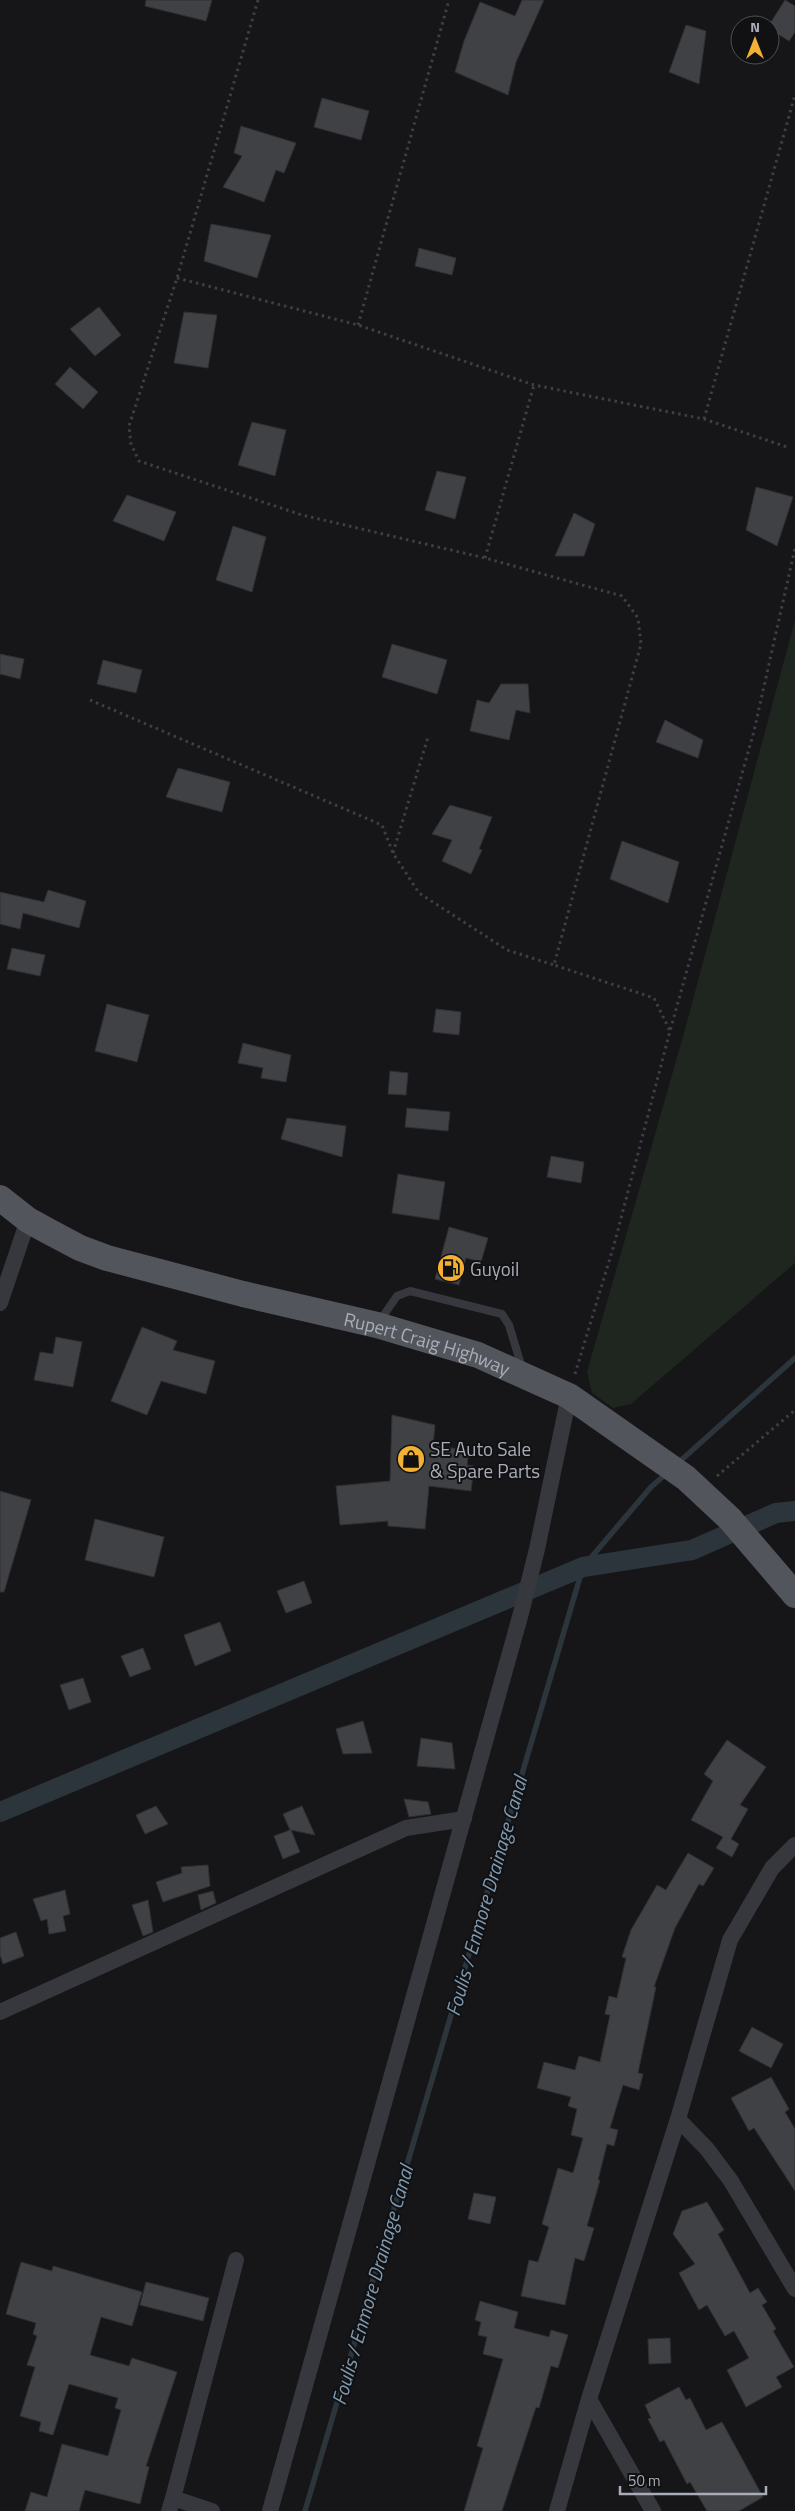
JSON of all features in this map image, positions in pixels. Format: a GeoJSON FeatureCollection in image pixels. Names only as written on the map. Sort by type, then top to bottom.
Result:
{"type":"FeatureCollection","features":[{"type":"Feature","properties":{"kind":"main road","name":"Rupert Craig Highway"},"geometry":{"type":"LineString","coordinates":[[0,1198],[28,1220],[80,1248],[108,1258],[243,1294],[377,1325],[478,1355],[569,1396],[629,1437],[693,1485],[730,1519],[795,1595]]}},
{"type":"Feature","properties":{"kind":"street"},"geometry":{"type":"LineString","coordinates":[[0,1303],[28,1220]]}},
{"type":"Feature","properties":{"kind":"street"},"geometry":{"type":"LineString","coordinates":[[270,2511],[521,1613],[537,1549],[569,1396]]}},
{"type":"Feature","properties":{"kind":"street"},"geometry":{"type":"LineString","coordinates":[[0,2012],[406,1828],[464,1819]]}},
{"type":"Feature","properties":{"kind":"street"},"geometry":{"type":"LineString","coordinates":[[557,2511],[589,2399],[678,2119],[730,1940],[772,1868],[795,1845]]}},
{"type":"Feature","properties":{"kind":"street"},"geometry":{"type":"LineString","coordinates":[[678,2119],[707,2149],[731,2182],[795,2289]]}},
{"type":"Feature","properties":{"kind":"street"},"geometry":{"type":"LineString","coordinates":[[212,2511],[171,2505],[236,2260]]}},
{"type":"Feature","properties":{"kind":"street"},"geometry":{"type":"LineString","coordinates":[[589,2399],[653,2511]]}},
{"type":"Feature","properties":{"kind":"lane"},"geometry":{"type":"LineString","coordinates":[[377,1325],[397,1296],[410,1291],[502,1314],[509,1325],[525,1376]]}},
{"type":"Feature","properties":{"kind":"path"},"geometry":{"type":"LineString","coordinates":[[258,0],[177,278],[129,426],[130,444],[139,461],[302,516],[485,558],[622,596],[638,618],[641,644],[554,965]]}},
{"type":"Feature","properties":{"kind":"path"},"geometry":{"type":"LineString","coordinates":[[358,325],[449,0]]}},
{"type":"Feature","properties":{"kind":"path"},"geometry":{"type":"LineString","coordinates":[[704,419],[795,95]]}},
{"type":"Feature","properties":{"kind":"path"},"geometry":{"type":"LineString","coordinates":[[177,278],[358,325],[534,385],[704,419],[788,447]]}},
{"type":"Feature","properties":{"kind":"path"},"geometry":{"type":"LineString","coordinates":[[485,558],[534,385]]}},
{"type":"Feature","properties":{"kind":"path"},"geometry":{"type":"LineString","coordinates":[[569,1396],[614,1245],[670,1031],[754,731],[795,548]]}},
{"type":"Feature","properties":{"kind":"path"},"geometry":{"type":"LineString","coordinates":[[90,700],[382,825],[392,853],[419,893],[507,950],[654,998],[670,1031]]}},
{"type":"Feature","properties":{"kind":"path"},"geometry":{"type":"LineString","coordinates":[[392,853],[428,737]]}},
{"type":"Feature","properties":{"kind":"path"},"geometry":{"type":"LineString","coordinates":[[693,1485],[795,1410]]}},
{"type":"Feature","properties":{"kind":"shaded area"},"geometry":{"type":"Polygon","coordinates":[[[795,620],[795,1263],[631,1404],[613,1408],[592,1393],[587,1372],[684,1033],[795,620]]]}},
{"type":"Feature","properties":{"kind":"building"},"geometry":{"type":"Polygon","coordinates":[[[146,0],[212,0],[206,21],[145,6],[146,0]]]}},
{"type":"Feature","properties":{"kind":"building"},"geometry":{"type":"Polygon","coordinates":[[[522,0],[544,0],[516,62],[508,95],[455,72],[464,41],[480,2],[515,16],[522,0]]]}},
{"type":"Feature","properties":{"kind":"building"},"geometry":{"type":"Polygon","coordinates":[[[785,0],[795,6],[795,32],[789,41],[780,35],[780,15],[775,15],[785,0]]]}},
{"type":"Feature","properties":{"kind":"building"},"geometry":{"type":"Polygon","coordinates":[[[686,25],[706,31],[699,84],[669,72],[686,25]]]}},
{"type":"Feature","properties":{"kind":"building"},"geometry":{"type":"Polygon","coordinates":[[[322,98],[369,111],[361,140],[314,127],[322,98]]]}},
{"type":"Feature","properties":{"kind":"building"},"geometry":{"type":"Polygon","coordinates":[[[241,126],[296,143],[284,173],[276,170],[264,202],[223,187],[242,156],[234,153],[241,126]]]}},
{"type":"Feature","properties":{"kind":"building"},"geometry":{"type":"Polygon","coordinates":[[[211,224],[271,235],[257,278],[204,261],[211,224]]]}},
{"type":"Feature","properties":{"kind":"building"},"geometry":{"type":"Polygon","coordinates":[[[419,248],[456,258],[452,275],[415,266],[419,248]]]}},
{"type":"Feature","properties":{"kind":"building"},"geometry":{"type":"Polygon","coordinates":[[[99,307],[121,335],[95,356],[70,329],[99,307]]]}},
{"type":"Feature","properties":{"kind":"building"},"geometry":{"type":"Polygon","coordinates":[[[184,312],[217,315],[208,368],[174,363],[184,312]]]}},
{"type":"Feature","properties":{"kind":"building"},"geometry":{"type":"Polygon","coordinates":[[[70,367],[98,392],[83,409],[55,384],[70,367]]]}},
{"type":"Feature","properties":{"kind":"building"},"geometry":{"type":"Polygon","coordinates":[[[252,422],[286,430],[275,476],[238,465],[252,422]]]}},
{"type":"Feature","properties":{"kind":"building"},"geometry":{"type":"Polygon","coordinates":[[[437,471],[466,477],[455,519],[425,510],[437,471]]]}},
{"type":"Feature","properties":{"kind":"building"},"geometry":{"type":"Polygon","coordinates":[[[756,487],[793,497],[777,546],[746,530],[756,487]]]}},
{"type":"Feature","properties":{"kind":"building"},"geometry":{"type":"Polygon","coordinates":[[[127,495],[176,512],[164,541],[113,521],[127,495]]]}},
{"type":"Feature","properties":{"kind":"building"},"geometry":{"type":"Polygon","coordinates":[[[574,513],[595,524],[584,556],[555,556],[574,513]]]}},
{"type":"Feature","properties":{"kind":"building"},"geometry":{"type":"Polygon","coordinates":[[[233,526],[266,537],[252,592],[216,580],[233,526]]]}},
{"type":"Feature","properties":{"kind":"building"},"geometry":{"type":"Polygon","coordinates":[[[392,644],[447,660],[437,694],[382,677],[392,644]]]}},
{"type":"Feature","properties":{"kind":"building"},"geometry":{"type":"Polygon","coordinates":[[[0,654],[24,659],[20,679],[0,674],[0,654]]]}},
{"type":"Feature","properties":{"kind":"building"},"geometry":{"type":"Polygon","coordinates":[[[103,660],[142,670],[136,693],[97,684],[103,660]]]}},
{"type":"Feature","properties":{"kind":"building"},"geometry":{"type":"Polygon","coordinates":[[[501,684],[528,684],[530,713],[516,710],[509,740],[470,731],[477,700],[489,703],[501,684]]]}},
{"type":"Feature","properties":{"kind":"building"},"geometry":{"type":"Polygon","coordinates":[[[665,720],[703,740],[698,758],[656,742],[665,720]]]}},
{"type":"Feature","properties":{"kind":"building"},"geometry":{"type":"Polygon","coordinates":[[[178,768],[230,782],[222,812],[166,797],[178,768]]]}},
{"type":"Feature","properties":{"kind":"building"},"geometry":{"type":"Polygon","coordinates":[[[450,805],[492,817],[479,849],[482,850],[471,874],[442,861],[452,840],[432,834],[450,805]]]}},
{"type":"Feature","properties":{"kind":"building"},"geometry":{"type":"Polygon","coordinates":[[[622,841],[679,862],[668,903],[610,879],[622,841]]]}},
{"type":"Feature","properties":{"kind":"building"},"geometry":{"type":"Polygon","coordinates":[[[48,890],[86,901],[79,928],[23,913],[20,929],[0,924],[0,892],[44,902],[48,890]]]}},
{"type":"Feature","properties":{"kind":"building"},"geometry":{"type":"Polygon","coordinates":[[[12,948],[45,955],[40,976],[7,969],[12,948]]]}},
{"type":"Feature","properties":{"kind":"building"},"geometry":{"type":"Polygon","coordinates":[[[107,1004],[149,1015],[137,1062],[95,1051],[107,1004]]]}},
{"type":"Feature","properties":{"kind":"building"},"geometry":{"type":"Polygon","coordinates":[[[436,1009],[461,1012],[459,1035],[433,1032],[436,1009]]]}},
{"type":"Feature","properties":{"kind":"building"},"geometry":{"type":"Polygon","coordinates":[[[243,1043],[291,1055],[286,1082],[261,1078],[263,1068],[238,1063],[243,1043]]]}},
{"type":"Feature","properties":{"kind":"building"},"geometry":{"type":"Polygon","coordinates":[[[390,1071],[408,1073],[406,1095],[388,1094],[390,1071]]]}},
{"type":"Feature","properties":{"kind":"building"},"geometry":{"type":"Polygon","coordinates":[[[407,1108],[450,1112],[448,1131],[405,1127],[407,1108]]]}},
{"type":"Feature","properties":{"kind":"building"},"geometry":{"type":"Polygon","coordinates":[[[287,1118],[346,1126],[342,1157],[281,1139],[287,1118]]]}},
{"type":"Feature","properties":{"kind":"building"},"geometry":{"type":"Polygon","coordinates":[[[551,1156],[584,1162],[581,1183],[547,1177],[551,1156]]]}},
{"type":"Feature","properties":{"kind":"building"},"geometry":{"type":"Polygon","coordinates":[[[398,1174],[445,1182],[439,1220],[392,1213],[398,1174]]]}},
{"type":"Feature","properties":{"kind":"building"},"geometry":{"type":"Polygon","coordinates":[[[449,1227],[488,1238],[481,1262],[466,1258],[459,1285],[435,1279],[449,1227]]]}},
{"type":"Feature","properties":{"kind":"building"},"geometry":{"type":"Polygon","coordinates":[[[142,1327],[177,1341],[173,1350],[215,1361],[206,1394],[161,1381],[147,1415],[111,1401],[142,1327]]]}},
{"type":"Feature","properties":{"kind":"building"},"geometry":{"type":"Polygon","coordinates":[[[56,1337],[82,1342],[73,1387],[34,1380],[40,1352],[53,1354],[56,1337]]]}},
{"type":"Feature","properties":{"kind":"building"},"geometry":{"type":"Polygon","coordinates":[[[392,1415],[435,1425],[433,1446],[469,1450],[467,1465],[474,1466],[471,1491],[429,1486],[425,1529],[388,1526],[388,1521],[340,1525],[336,1486],[390,1481],[392,1415]]]}},
{"type":"Feature","properties":{"kind":"building"},"geometry":{"type":"Polygon","coordinates":[[[0,1491],[31,1500],[4,1592],[0,1592],[0,1491]]]}},
{"type":"Feature","properties":{"kind":"building"},"geometry":{"type":"Polygon","coordinates":[[[95,1519],[164,1537],[154,1577],[85,1560],[95,1519]]]}},
{"type":"Feature","properties":{"kind":"building"},"geometry":{"type":"Polygon","coordinates":[[[304,1581],[312,1603],[286,1613],[277,1591],[304,1581]]]}},
{"type":"Feature","properties":{"kind":"building"},"geometry":{"type":"Polygon","coordinates":[[[220,1622],[231,1651],[195,1666],[184,1635],[220,1622]]]}},
{"type":"Feature","properties":{"kind":"building"},"geometry":{"type":"Polygon","coordinates":[[[143,1648],[151,1669],[130,1677],[121,1656],[143,1648]]]}},
{"type":"Feature","properties":{"kind":"building"},"geometry":{"type":"Polygon","coordinates":[[[83,1678],[91,1702],[69,1710],[60,1685],[83,1678]]]}},
{"type":"Feature","properties":{"kind":"building"},"geometry":{"type":"Polygon","coordinates":[[[363,1721],[372,1753],[343,1754],[336,1729],[363,1721]]]}},
{"type":"Feature","properties":{"kind":"building"},"geometry":{"type":"Polygon","coordinates":[[[421,1738],[452,1743],[455,1769],[417,1766],[421,1738]]]}},
{"type":"Feature","properties":{"kind":"building"},"geometry":{"type":"Polygon","coordinates":[[[727,1740],[766,1767],[740,1805],[748,1809],[731,1839],[739,1844],[732,1857],[716,1848],[723,1837],[691,1820],[713,1781],[704,1774],[727,1740]]]}},
{"type":"Feature","properties":{"kind":"building"},"geometry":{"type":"Polygon","coordinates":[[[404,1799],[428,1802],[431,1814],[409,1817],[404,1799]]]}},
{"type":"Feature","properties":{"kind":"building"},"geometry":{"type":"Polygon","coordinates":[[[156,1806],[168,1824],[145,1834],[136,1815],[156,1806]]]}},
{"type":"Feature","properties":{"kind":"building"},"geometry":{"type":"Polygon","coordinates":[[[302,1806],[315,1835],[291,1830],[300,1852],[283,1859],[274,1836],[290,1830],[283,1814],[302,1806]]]}},
{"type":"Feature","properties":{"kind":"building"},"geometry":{"type":"Polygon","coordinates":[[[688,1853],[714,1868],[703,1886],[699,1884],[675,1928],[654,1987],[656,1987],[638,2073],[643,2074],[639,2090],[623,2085],[610,2128],[618,2130],[614,2146],[607,2144],[598,2180],[600,2180],[587,2226],[594,2228],[584,2261],[575,2258],[565,2305],[521,2296],[529,2260],[538,2262],[549,2227],[542,2224],[558,2168],[573,2173],[583,2138],[571,2135],[577,2109],[568,2106],[571,2097],[537,2088],[544,2062],[575,2070],[579,2056],[600,2062],[610,2015],[605,2014],[609,1996],[617,1998],[626,1958],[622,1957],[631,1930],[657,1885],[666,1890],[688,1853]]]}},
{"type":"Feature","properties":{"kind":"building"},"geometry":{"type":"Polygon","coordinates":[[[208,1865],[210,1886],[163,1902],[156,1882],[182,1873],[181,1867],[208,1865]]]}},
{"type":"Feature","properties":{"kind":"building"},"geometry":{"type":"Polygon","coordinates":[[[65,1890],[70,1914],[63,1916],[66,1931],[49,1934],[47,1919],[41,1921],[33,1899],[65,1890]]]}},
{"type":"Feature","properties":{"kind":"building"},"geometry":{"type":"Polygon","coordinates":[[[213,1891],[216,1903],[201,1910],[198,1895],[213,1891]]]}},
{"type":"Feature","properties":{"kind":"building"},"geometry":{"type":"Polygon","coordinates":[[[148,1900],[153,1932],[143,1936],[132,1905],[148,1900]]]}},
{"type":"Feature","properties":{"kind":"building"},"geometry":{"type":"Polygon","coordinates":[[[16,1932],[24,1956],[3,1964],[0,1955],[0,1938],[16,1932]]]}},
{"type":"Feature","properties":{"kind":"building"},"geometry":{"type":"Polygon","coordinates":[[[752,2027],[783,2044],[771,2068],[739,2051],[752,2027]]]}},
{"type":"Feature","properties":{"kind":"building"},"geometry":{"type":"Polygon","coordinates":[[[771,2077],[789,2109],[785,2112],[795,2129],[795,2191],[754,2128],[749,2131],[731,2098],[771,2077]]]}},
{"type":"Feature","properties":{"kind":"building"},"geometry":{"type":"Polygon","coordinates":[[[474,2193],[496,2197],[490,2224],[468,2219],[474,2193]]]}},
{"type":"Feature","properties":{"kind":"building"},"geometry":{"type":"Polygon","coordinates":[[[707,2202],[724,2230],[718,2234],[750,2293],[758,2288],[767,2302],[762,2305],[776,2329],[773,2331],[794,2367],[776,2377],[782,2387],[746,2407],[727,2370],[749,2358],[734,2331],[725,2336],[707,2305],[699,2310],[679,2273],[695,2264],[673,2234],[682,2211],[707,2202]]]}},
{"type":"Feature","properties":{"kind":"building"},"geometry":{"type":"Polygon","coordinates":[[[21,2262],[52,2271],[53,2266],[142,2292],[132,2326],[101,2317],[90,2355],[129,2366],[132,2358],[177,2372],[146,2466],[149,2467],[140,2504],[85,2490],[79,2511],[25,2511],[31,2492],[47,2497],[62,2444],[108,2456],[121,2410],[115,2408],[118,2398],[69,2384],[53,2435],[39,2431],[41,2422],[20,2416],[35,2367],[27,2365],[37,2336],[33,2334],[36,2323],[6,2314],[21,2262]]]}},
{"type":"Feature","properties":{"kind":"building"},"geometry":{"type":"Polygon","coordinates":[[[146,2282],[209,2298],[203,2321],[140,2305],[146,2282]]]}},
{"type":"Feature","properties":{"kind":"building"},"geometry":{"type":"Polygon","coordinates":[[[480,2301],[518,2312],[514,2328],[549,2337],[551,2330],[568,2335],[558,2368],[551,2366],[539,2408],[536,2407],[502,2511],[464,2511],[483,2448],[477,2446],[503,2359],[483,2354],[487,2337],[478,2335],[481,2322],[475,2320],[480,2301]]]}},
{"type":"Feature","properties":{"kind":"building"},"geometry":{"type":"Polygon","coordinates":[[[670,2338],[671,2363],[649,2364],[648,2339],[670,2338]]]}},
{"type":"Feature","properties":{"kind":"building"},"geometry":{"type":"Polygon","coordinates":[[[679,2387],[686,2400],[690,2398],[706,2430],[722,2422],[763,2497],[739,2511],[707,2511],[690,2482],[687,2484],[664,2440],[660,2442],[648,2419],[651,2418],[645,2405],[679,2387]]]}},
{"type":"Feature","properties":{"kind":"waterway","name":"Foulis / Enmore Drainage Canal"},"geometry":{"type":"LineString","coordinates":[[678,1463],[795,1358]]}},
{"type":"Feature","properties":{"kind":"waterway","name":"Foulis / Enmore Drainage Canal"},"geometry":{"type":"LineString","coordinates":[[305,2511],[583,1567],[651,1487],[667,1473]]}},
{"type":"Feature","properties":{"kind":"waterway"},"geometry":{"type":"LineString","coordinates":[[0,1812],[583,1567],[692,1550],[776,1513],[795,1511]]}},
{"type":"Feature","properties":{"kind":"place","name":"Guyoil"},"geometry":{"type":"Point","coordinates":[451,1268]}},
{"type":"Feature","properties":{"kind":"place","name":"SE Auto Sale & Spare Parts"},"geometry":{"type":"Point","coordinates":[411,1459]}}]}
